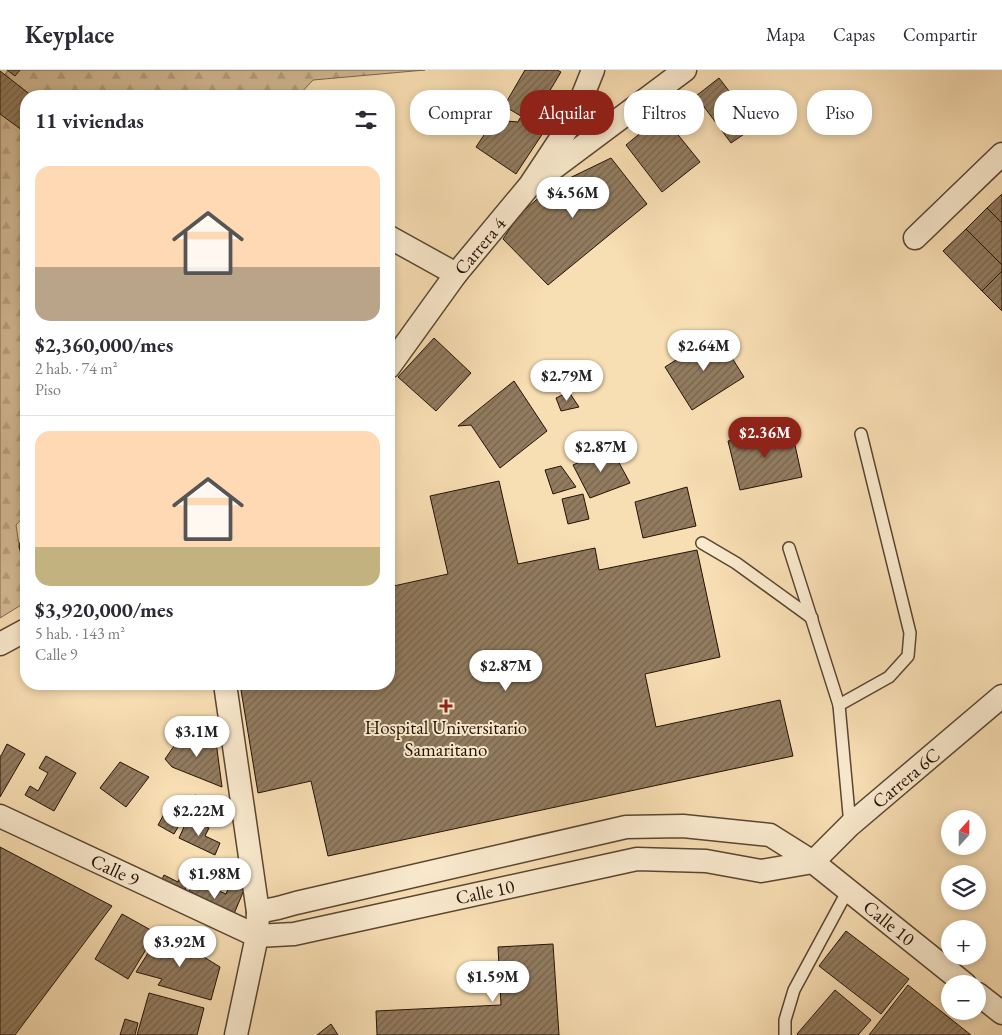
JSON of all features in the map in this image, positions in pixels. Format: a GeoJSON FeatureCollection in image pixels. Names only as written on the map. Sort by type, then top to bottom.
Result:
{"type":"FeatureCollection","features":[{"type":"Feature","properties":{"kind":"street","name":"Carrera 4"},"geometry":{"type":"LineString","coordinates":[[395,359],[456,274],[530,185],[573,120],[593,70]]}},
{"type":"Feature","properties":{"kind":"street"},"geometry":{"type":"LineString","coordinates":[[530,185],[685,70]]}},
{"type":"Feature","properties":{"kind":"street"},"geometry":{"type":"LineString","coordinates":[[915,238],[1002,154]]}},
{"type":"Feature","properties":{"kind":"street"},"geometry":{"type":"LineString","coordinates":[[395,240],[456,274]]}},
{"type":"Feature","properties":{"kind":"street"},"geometry":{"type":"LineString","coordinates":[[0,644],[20,633]]}},
{"type":"Feature","properties":{"kind":"street"},"geometry":{"type":"LineString","coordinates":[[227,690],[258,912],[257,936],[236,1035]]}},
{"type":"Feature","properties":{"kind":"street","name":"Carrera 6C"},"geometry":{"type":"LineString","coordinates":[[813,862],[850,825],[1002,696]]}},
{"type":"Feature","properties":{"kind":"street","name":"Calle 9"},"geometry":{"type":"LineString","coordinates":[[0,816],[257,936]]}},
{"type":"Feature","properties":{"kind":"street","name":"Calle 10"},"geometry":{"type":"LineString","coordinates":[[258,912],[626,827],[683,826],[770,835],[813,862],[954,975]]}},
{"type":"Feature","properties":{"kind":"street","name":"Calle 10"},"geometry":{"type":"LineString","coordinates":[[257,936],[294,934],[636,859],[706,862],[761,871],[813,862]]}},
{"type":"Feature","properties":{"kind":"street"},"geometry":{"type":"LineString","coordinates":[[986,1001],[1002,1014]]}},
{"type":"Feature","properties":{"kind":"lane"},"geometry":{"type":"LineString","coordinates":[[840,705],[889,677],[908,656],[910,633],[861,434]]}},
{"type":"Feature","properties":{"kind":"lane"},"geometry":{"type":"LineString","coordinates":[[702,543],[736,563],[812,618]]}},
{"type":"Feature","properties":{"kind":"lane"},"geometry":{"type":"LineString","coordinates":[[789,548],[840,705],[850,825]]}},
{"type":"Feature","properties":{"kind":"lane"},"geometry":{"type":"LineString","coordinates":[[785,1035],[785,1020],[794,990],[848,890]]}},
{"type":"Feature","properties":{"kind":"green space"},"geometry":{"type":"Polygon","coordinates":[[[8,70],[425,70],[313,80],[304,90],[20,90],[20,521],[16,525],[20,551],[20,606],[0,618],[0,82],[8,70]]]}},
{"type":"Feature","properties":{"kind":"building"},"geometry":{"type":"Polygon","coordinates":[[[7,70],[20,70],[15,76],[7,70]]]}},
{"type":"Feature","properties":{"kind":"building"},"geometry":{"type":"Polygon","coordinates":[[[525,70],[557,70],[561,72],[550,90],[520,90],[520,115],[510,110],[510,96],[525,70]]]}},
{"type":"Feature","properties":{"kind":"building"},"geometry":{"type":"Polygon","coordinates":[[[0,71],[24,90],[20,90],[20,129],[0,114],[0,71]]]}},
{"type":"Feature","properties":{"kind":"building"},"geometry":{"type":"Polygon","coordinates":[[[719,78],[728,90],[714,90],[714,120],[704,107],[704,90],[719,78]]]}},
{"type":"Feature","properties":{"kind":"building"},"geometry":{"type":"Polygon","coordinates":[[[520,118],[520,135],[542,135],[516,174],[476,147],[484,135],[510,135],[510,121],[518,122],[520,118]]]}},
{"type":"Feature","properties":{"kind":"building"},"geometry":{"type":"Polygon","coordinates":[[[638,135],[678,135],[700,162],[662,192],[626,145],[638,135]]]}},
{"type":"Feature","properties":{"kind":"building"},"geometry":{"type":"Polygon","coordinates":[[[725,135],[743,135],[731,143],[725,135]]]}},
{"type":"Feature","properties":{"kind":"building"},"geometry":{"type":"Polygon","coordinates":[[[611,158],[647,204],[548,285],[503,239],[519,215],[551,187],[611,158]]]}},
{"type":"Feature","properties":{"kind":"building"},"geometry":{"type":"Polygon","coordinates":[[[1002,194],[1002,223],[987,208],[1002,194]]]}},
{"type":"Feature","properties":{"kind":"building"},"geometry":{"type":"Polygon","coordinates":[[[987,208],[1002,223],[1002,265],[966,229],[987,208]]]}},
{"type":"Feature","properties":{"kind":"building"},"geometry":{"type":"Polygon","coordinates":[[[966,229],[1002,265],[1002,271],[982,291],[943,251],[966,229]]]}},
{"type":"Feature","properties":{"kind":"building"},"geometry":{"type":"Polygon","coordinates":[[[1002,271],[1002,311],[982,291],[1002,271]]]}},
{"type":"Feature","properties":{"kind":"building"},"geometry":{"type":"Polygon","coordinates":[[[717,334],[744,377],[692,410],[665,367],[717,334]]]}},
{"type":"Feature","properties":{"kind":"building"},"geometry":{"type":"Polygon","coordinates":[[[434,338],[471,373],[436,411],[398,377],[434,338]]]}},
{"type":"Feature","properties":{"kind":"building"},"geometry":{"type":"Polygon","coordinates":[[[514,381],[547,431],[500,468],[471,425],[458,426],[514,381]]]}},
{"type":"Feature","properties":{"kind":"building"},"geometry":{"type":"Polygon","coordinates":[[[569,392],[579,407],[561,411],[556,398],[569,392]]]}},
{"type":"Feature","properties":{"kind":"building"},"geometry":{"type":"Polygon","coordinates":[[[791,427],[802,477],[740,490],[728,441],[791,427]]]}},
{"type":"Feature","properties":{"kind":"building"},"geometry":{"type":"Polygon","coordinates":[[[611,448],[630,483],[590,498],[573,465],[611,448]]]}},
{"type":"Feature","properties":{"kind":"building"},"geometry":{"type":"Polygon","coordinates":[[[561,466],[576,487],[553,494],[545,470],[561,466]]]}},
{"type":"Feature","properties":{"kind":"building"},"geometry":{"type":"Polygon","coordinates":[[[499,481],[518,564],[595,548],[599,570],[697,550],[720,657],[645,674],[656,727],[780,700],[793,756],[328,856],[311,781],[258,793],[241,690],[395,690],[395,586],[448,574],[430,496],[499,481]]]}},
{"type":"Feature","properties":{"kind":"building"},"geometry":{"type":"Polygon","coordinates":[[[687,487],[696,526],[643,538],[635,502],[687,487]]]}},
{"type":"Feature","properties":{"kind":"building"},"geometry":{"type":"Polygon","coordinates":[[[583,494],[589,519],[568,524],[562,499],[583,494]]]}},
{"type":"Feature","properties":{"kind":"building"},"geometry":{"type":"Polygon","coordinates":[[[215,734],[222,787],[172,767],[165,759],[179,739],[215,734]]]}},
{"type":"Feature","properties":{"kind":"building"},"geometry":{"type":"Polygon","coordinates":[[[7,744],[25,754],[0,797],[0,756],[7,744]]]}},
{"type":"Feature","properties":{"kind":"building"},"geometry":{"type":"Polygon","coordinates":[[[46,756],[76,773],[54,811],[25,795],[30,786],[38,791],[48,773],[39,768],[46,756]]]}},
{"type":"Feature","properties":{"kind":"building"},"geometry":{"type":"Polygon","coordinates":[[[120,762],[149,777],[126,807],[100,788],[120,762]]]}},
{"type":"Feature","properties":{"kind":"building"},"geometry":{"type":"Polygon","coordinates":[[[195,795],[214,803],[208,817],[189,809],[195,795]]]}},
{"type":"Feature","properties":{"kind":"building"},"geometry":{"type":"Polygon","coordinates":[[[169,805],[185,815],[174,834],[158,825],[169,805]]]}},
{"type":"Feature","properties":{"kind":"building"},"geometry":{"type":"Polygon","coordinates":[[[188,818],[209,828],[205,836],[220,843],[215,855],[179,838],[188,818]]]}},
{"type":"Feature","properties":{"kind":"building"},"geometry":{"type":"Polygon","coordinates":[[[0,847],[112,906],[15,1035],[0,1035],[0,847]]]}},
{"type":"Feature","properties":{"kind":"building"},"geometry":{"type":"Polygon","coordinates":[[[198,869],[216,876],[212,885],[194,877],[198,869]]]}},
{"type":"Feature","properties":{"kind":"building"},"geometry":{"type":"Polygon","coordinates":[[[183,871],[192,876],[181,897],[159,886],[164,875],[178,882],[183,871]]]}},
{"type":"Feature","properties":{"kind":"building"},"geometry":{"type":"Polygon","coordinates":[[[194,880],[226,894],[230,884],[244,890],[231,921],[185,902],[194,880]]]}},
{"type":"Feature","properties":{"kind":"building"},"geometry":{"type":"Polygon","coordinates":[[[122,914],[156,933],[128,979],[95,959],[122,914]]]}},
{"type":"Feature","properties":{"kind":"building"},"geometry":{"type":"Polygon","coordinates":[[[162,931],[220,967],[211,1000],[158,985],[162,979],[136,972],[162,931]]]}},
{"type":"Feature","properties":{"kind":"building"},"geometry":{"type":"Polygon","coordinates":[[[846,931],[909,979],[881,1014],[819,966],[846,931]]]}},
{"type":"Feature","properties":{"kind":"building"},"geometry":{"type":"Polygon","coordinates":[[[553,944],[559,1035],[377,1035],[376,1011],[501,1005],[498,947],[553,944]]]}},
{"type":"Feature","properties":{"kind":"building"},"geometry":{"type":"Polygon","coordinates":[[[908,985],[941,1011],[941,1020],[952,1020],[971,1035],[869,1035],[908,985]]]}},
{"type":"Feature","properties":{"kind":"building"},"geometry":{"type":"Polygon","coordinates":[[[835,990],[871,1020],[858,1035],[797,1034],[835,990]]]}},
{"type":"Feature","properties":{"kind":"building"},"geometry":{"type":"Polygon","coordinates":[[[149,993],[204,1008],[197,1035],[137,1035],[149,993]]]}},
{"type":"Feature","properties":{"kind":"building"},"geometry":{"type":"Polygon","coordinates":[[[125,1019],[138,1023],[135,1035],[120,1035],[125,1019]]]}},
{"type":"Feature","properties":{"kind":"building"},"geometry":{"type":"Polygon","coordinates":[[[331,1024],[338,1035],[317,1035],[331,1024]]]}},
{"type":"Feature","properties":{"kind":"place","name":"Hospital Universitario Samaritano"},"geometry":{"type":"Point","coordinates":[446,706]}}]}
